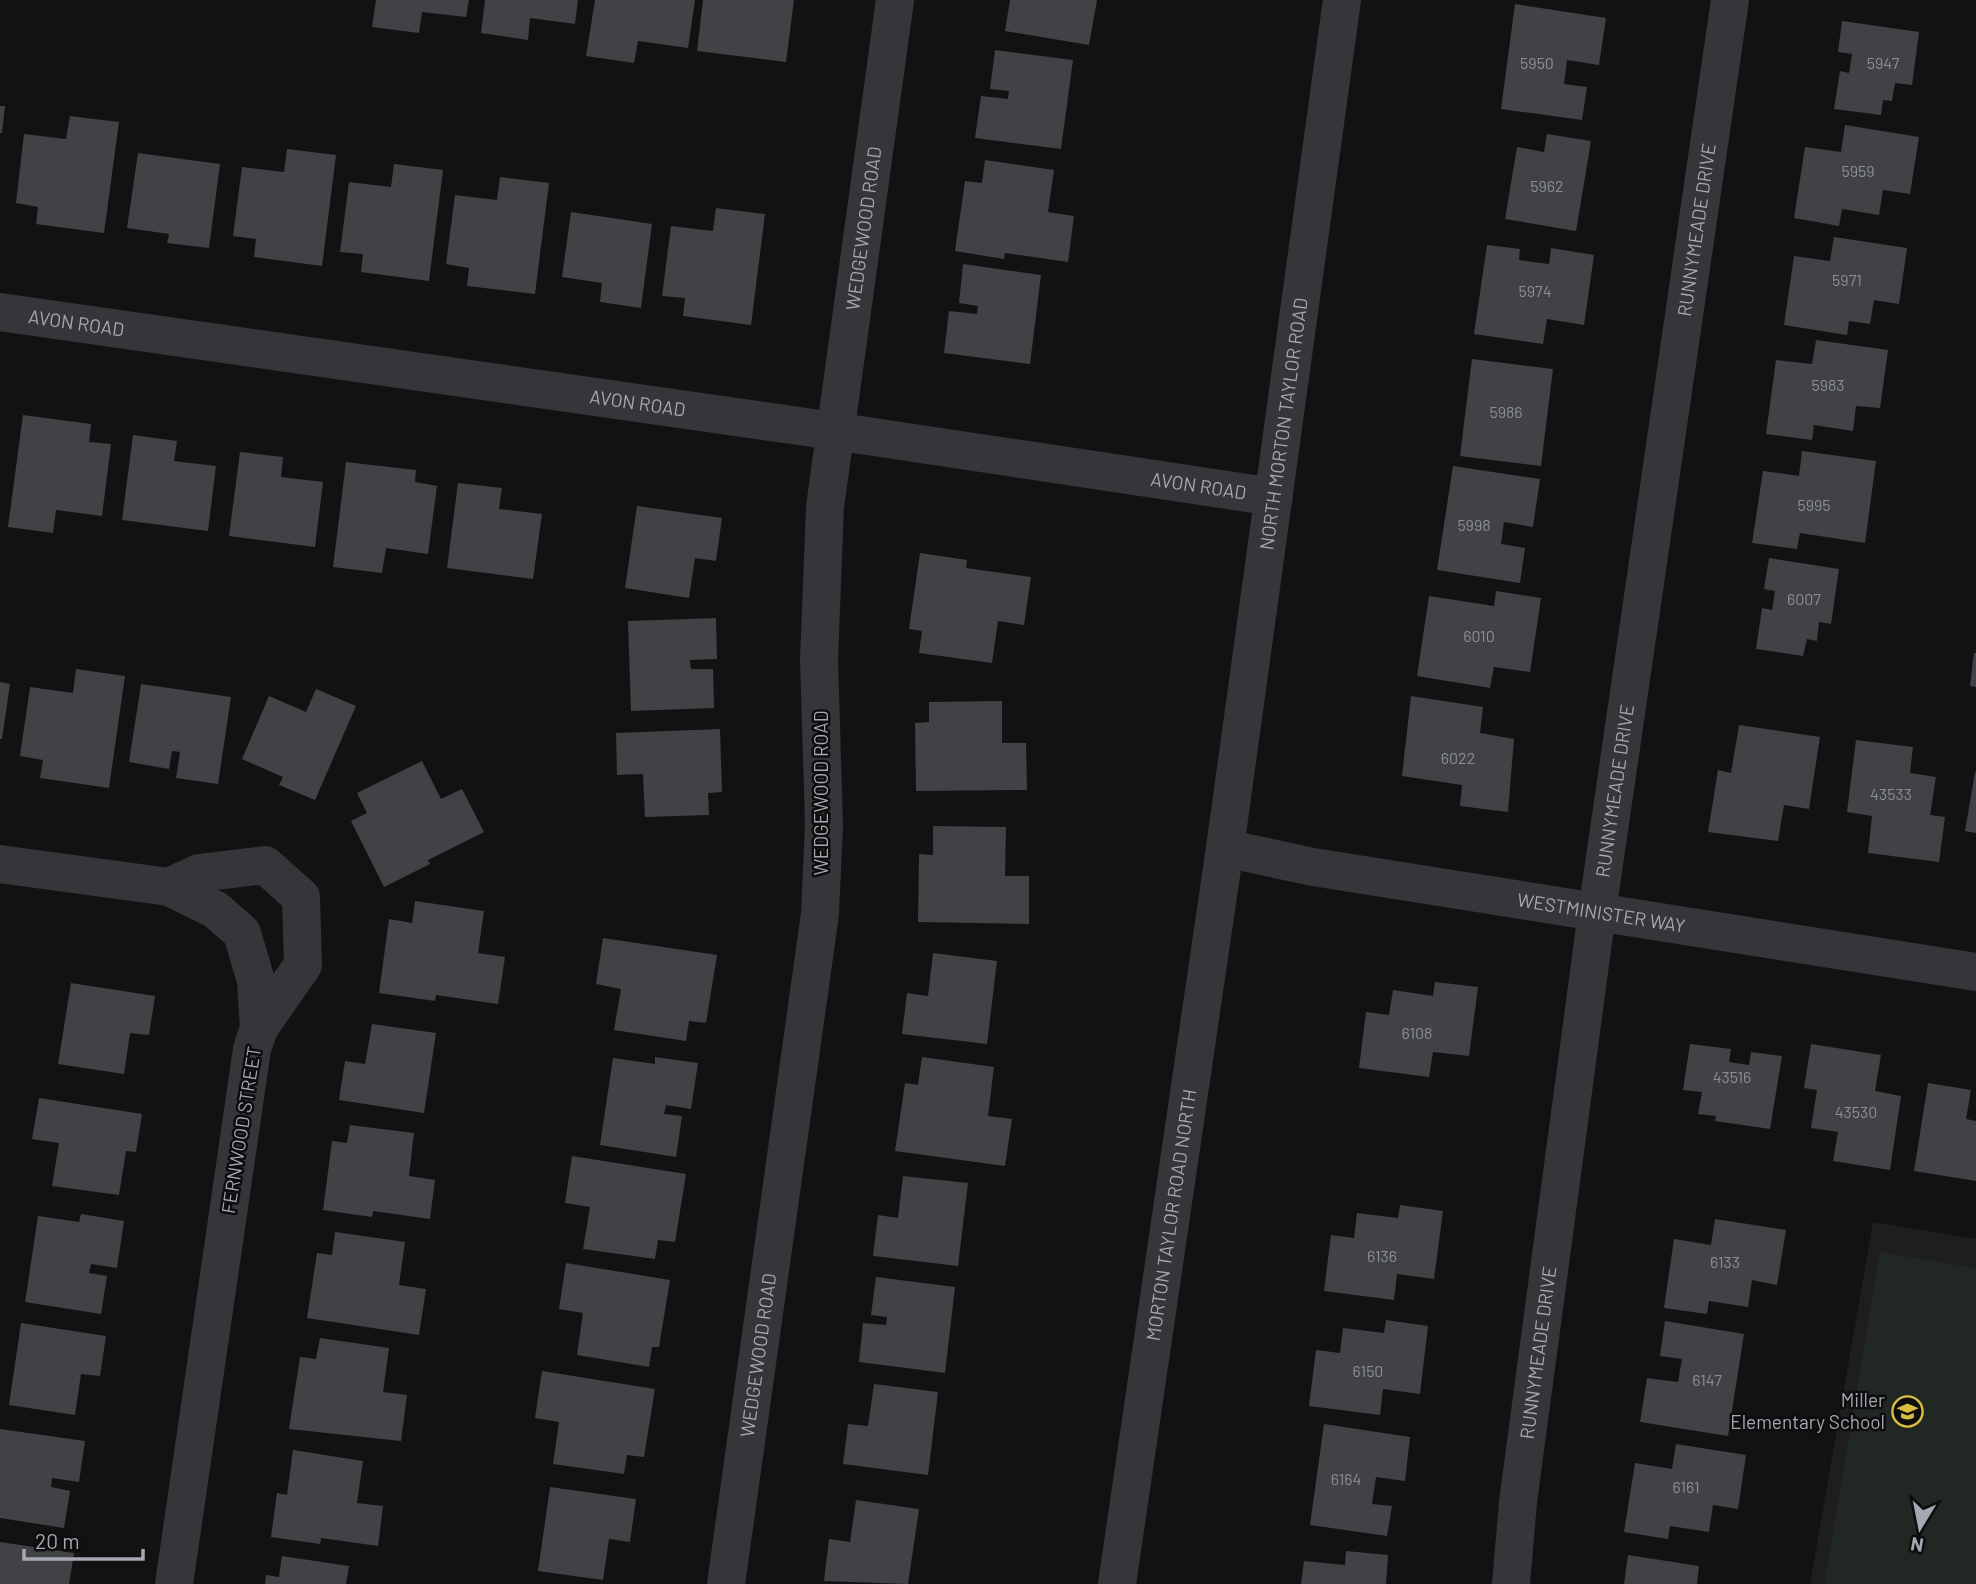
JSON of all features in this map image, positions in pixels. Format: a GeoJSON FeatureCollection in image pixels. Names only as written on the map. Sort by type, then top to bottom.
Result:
{"type":"FeatureCollection","features":[{"type":"Feature","properties":{"kind":"street","name":"WEDGEWOOD ROAD"},"geometry":{"type":"LineString","coordinates":[[726,1584],[820,914],[824,825],[819,660],[820,583],[834,431],[895,0]]}},
{"type":"Feature","properties":{"kind":"street","name":"NORTH MORTON TAYLOR ROAD"},"geometry":{"type":"LineString","coordinates":[[1225,848],[1342,0]]}},
{"type":"Feature","properties":{"kind":"street","name":"RUNNYMEADE DRIVE"},"geometry":{"type":"LineString","coordinates":[[1511,1584],[1518,1502],[1597,912],[1730,0]]}},
{"type":"Feature","properties":{"kind":"street","name":"AVON ROAD"},"geometry":{"type":"LineString","coordinates":[[0,312],[1274,497]]}},
{"type":"Feature","properties":{"kind":"street","name":"WESTMINISTER WAY"},"geometry":{"type":"LineString","coordinates":[[1225,848],[1313,867],[1976,971]]}},
{"type":"Feature","properties":{"kind":"street","name":"MORTON TAYLOR ROAD NORTH"},"geometry":{"type":"LineString","coordinates":[[1117,1584],[1225,848]]}},
{"type":"Feature","properties":{"kind":"street","name":"FERNWOOD STREET"},"geometry":{"type":"LineString","coordinates":[[0,864],[169,887],[216,910],[242,933],[256,981],[260,1028],[252,1049],[174,1584]]}},
{"type":"Feature","properties":{"kind":"street"},"geometry":{"type":"LineString","coordinates":[[169,887],[199,873],[265,865],[301,897],[303,965],[260,1028]]}},
{"type":"Feature","properties":{"kind":"shaded area","name":"Miller Elementary School"},"geometry":{"type":"Polygon","coordinates":[[[1873,1222],[1976,1239],[1976,1584],[1810,1584],[1873,1222]]]}},
{"type":"Feature","properties":{"kind":"shaded area","name":"Miller Elementary School"},"geometry":{"type":"Polygon","coordinates":[[[1880,1252],[1976,1268],[1976,1584],[1824,1584],[1880,1252]]]}},
{"type":"Feature","properties":{"kind":"building"},"geometry":{"type":"Polygon","coordinates":[[[376,0],[469,0],[466,17],[422,12],[419,33],[372,27],[376,0]]]}},
{"type":"Feature","properties":{"kind":"building"},"geometry":{"type":"Polygon","coordinates":[[[485,0],[578,0],[575,24],[530,18],[528,40],[481,33],[485,0]]]}},
{"type":"Feature","properties":{"kind":"building"},"geometry":{"type":"Polygon","coordinates":[[[595,0],[695,0],[688,48],[638,41],[634,63],[586,56],[595,0]]]}},
{"type":"Feature","properties":{"kind":"building"},"geometry":{"type":"Polygon","coordinates":[[[703,0],[794,0],[786,62],[697,51],[703,0]]]}},
{"type":"Feature","properties":{"kind":"building"},"geometry":{"type":"Polygon","coordinates":[[[1010,0],[1097,0],[1089,45],[1005,31],[1010,0]]]}},
{"type":"Feature","properties":{"kind":"building"},"geometry":{"type":"Polygon","coordinates":[[[1515,4],[1606,18],[1599,65],[1567,60],[1564,84],[1587,87],[1582,120],[1501,109],[1515,4]]]}},
{"type":"Feature","properties":{"kind":"building"},"geometry":{"type":"Polygon","coordinates":[[[1842,21],[1919,32],[1912,85],[1895,83],[1892,101],[1883,100],[1881,115],[1834,109],[1840,71],[1849,73],[1852,54],[1838,52],[1842,21]]]}},
{"type":"Feature","properties":{"kind":"building"},"geometry":{"type":"Polygon","coordinates":[[[995,50],[1073,60],[1061,149],[975,138],[981,96],[1008,99],[1009,91],[990,89],[995,50]]]}},
{"type":"Feature","properties":{"kind":"building"},"geometry":{"type":"Polygon","coordinates":[[[0,106],[5,106],[2,133],[0,133],[0,106]]]}},
{"type":"Feature","properties":{"kind":"building"},"geometry":{"type":"Polygon","coordinates":[[[70,116],[119,122],[104,233],[36,224],[38,207],[16,203],[24,134],[66,139],[70,116]]]}},
{"type":"Feature","properties":{"kind":"building"},"geometry":{"type":"Polygon","coordinates":[[[1845,125],[1919,137],[1910,194],[1883,190],[1879,215],[1842,209],[1839,226],[1794,218],[1805,147],[1841,152],[1845,125]]]}},
{"type":"Feature","properties":{"kind":"building"},"geometry":{"type":"Polygon","coordinates":[[[1547,134],[1591,141],[1576,231],[1505,219],[1517,147],[1544,152],[1547,134]]]}},
{"type":"Feature","properties":{"kind":"building"},"geometry":{"type":"Polygon","coordinates":[[[287,149],[336,155],[322,266],[254,257],[256,239],[233,236],[242,167],[284,172],[287,149]]]}},
{"type":"Feature","properties":{"kind":"building"},"geometry":{"type":"Polygon","coordinates":[[[138,153],[220,164],[209,248],[167,243],[169,234],[127,228],[138,153]]]}},
{"type":"Feature","properties":{"kind":"building"},"geometry":{"type":"Polygon","coordinates":[[[985,160],[1054,170],[1048,212],[1074,216],[1068,262],[1005,253],[1004,259],[955,251],[965,181],[982,183],[985,160]]]}},
{"type":"Feature","properties":{"kind":"building"},"geometry":{"type":"Polygon","coordinates":[[[394,164],[443,170],[429,281],[361,272],[363,254],[340,252],[349,182],[391,187],[394,164]]]}},
{"type":"Feature","properties":{"kind":"building"},"geometry":{"type":"Polygon","coordinates":[[[500,177],[549,183],[535,294],[467,286],[469,268],[446,264],[455,195],[497,200],[500,177]]]}},
{"type":"Feature","properties":{"kind":"building"},"geometry":{"type":"Polygon","coordinates":[[[716,208],[765,214],[751,325],[683,316],[685,298],[662,296],[671,226],[713,231],[716,208]]]}},
{"type":"Feature","properties":{"kind":"building"},"geometry":{"type":"Polygon","coordinates":[[[571,212],[652,224],[641,308],[600,302],[602,283],[562,277],[571,212]]]}},
{"type":"Feature","properties":{"kind":"building"},"geometry":{"type":"Polygon","coordinates":[[[1834,237],[1907,248],[1899,304],[1874,300],[1870,324],[1849,321],[1847,335],[1784,325],[1794,256],[1830,261],[1834,237]]]}},
{"type":"Feature","properties":{"kind":"building"},"geometry":{"type":"Polygon","coordinates":[[[1487,245],[1520,249],[1519,260],[1549,264],[1551,248],[1594,255],[1584,325],[1547,319],[1543,344],[1474,334],[1487,245]]]}},
{"type":"Feature","properties":{"kind":"building"},"geometry":{"type":"Polygon","coordinates":[[[963,264],[1041,275],[1030,364],[944,353],[949,311],[977,314],[978,306],[959,303],[963,264]]]}},
{"type":"Feature","properties":{"kind":"building"},"geometry":{"type":"Polygon","coordinates":[[[1816,340],[1888,350],[1880,408],[1856,406],[1853,431],[1814,425],[1812,440],[1766,434],[1776,360],[1812,364],[1816,340]]]}},
{"type":"Feature","properties":{"kind":"building"},"geometry":{"type":"Polygon","coordinates":[[[1472,359],[1553,369],[1541,466],[1460,456],[1472,359]]]}},
{"type":"Feature","properties":{"kind":"building"},"geometry":{"type":"Polygon","coordinates":[[[23,415],[91,424],[89,442],[111,444],[102,516],[56,510],[53,533],[8,527],[23,415]]]}},
{"type":"Feature","properties":{"kind":"building"},"geometry":{"type":"Polygon","coordinates":[[[133,435],[177,441],[174,461],[216,466],[208,531],[122,520],[133,435]]]}},
{"type":"Feature","properties":{"kind":"building"},"geometry":{"type":"Polygon","coordinates":[[[1802,451],[1876,461],[1865,543],[1800,533],[1797,549],[1752,543],[1763,471],[1799,476],[1802,451]]]}},
{"type":"Feature","properties":{"kind":"building"},"geometry":{"type":"Polygon","coordinates":[[[240,452],[283,457],[281,477],[323,482],[315,547],[229,536],[240,452]]]}},
{"type":"Feature","properties":{"kind":"building"},"geometry":{"type":"Polygon","coordinates":[[[346,462],[416,470],[415,482],[437,486],[428,554],[386,548],[382,573],[333,567],[346,462]]]}},
{"type":"Feature","properties":{"kind":"building"},"geometry":{"type":"Polygon","coordinates":[[[1453,466],[1540,479],[1533,527],[1504,522],[1501,544],[1525,548],[1520,583],[1437,570],[1453,466]]]}},
{"type":"Feature","properties":{"kind":"building"},"geometry":{"type":"Polygon","coordinates":[[[458,483],[502,488],[499,509],[542,514],[533,579],[447,568],[458,483]]]}},
{"type":"Feature","properties":{"kind":"building"},"geometry":{"type":"Polygon","coordinates":[[[637,506],[722,518],[716,561],[695,558],[689,598],[625,588],[637,506]]]}},
{"type":"Feature","properties":{"kind":"building"},"geometry":{"type":"Polygon","coordinates":[[[920,553],[967,560],[966,568],[1031,577],[1024,625],[998,621],[992,663],[919,653],[922,631],[909,629],[920,553]]]}},
{"type":"Feature","properties":{"kind":"building"},"geometry":{"type":"Polygon","coordinates":[[[1769,558],[1839,569],[1831,624],[1819,622],[1817,641],[1807,639],[1803,656],[1756,649],[1762,608],[1772,610],[1775,591],[1764,589],[1769,558]]]}},
{"type":"Feature","properties":{"kind":"building"},"geometry":{"type":"Polygon","coordinates":[[[1496,591],[1541,598],[1530,672],[1494,667],[1490,688],[1417,676],[1429,596],[1494,606],[1496,591]]]}},
{"type":"Feature","properties":{"kind":"building"},"geometry":{"type":"Polygon","coordinates":[[[716,618],[717,659],[690,660],[691,669],[713,669],[714,708],[631,711],[628,621],[716,618]]]}},
{"type":"Feature","properties":{"kind":"building"},"geometry":{"type":"Polygon","coordinates":[[[1976,653],[1976,687],[1970,686],[1976,653]]]}},
{"type":"Feature","properties":{"kind":"building"},"geometry":{"type":"Polygon","coordinates":[[[76,669],[125,676],[109,788],[40,778],[43,760],[20,756],[30,687],[73,693],[76,669]]]}},
{"type":"Feature","properties":{"kind":"building"},"geometry":{"type":"Polygon","coordinates":[[[0,682],[10,684],[2,739],[0,739],[0,682]]]}},
{"type":"Feature","properties":{"kind":"building"},"geometry":{"type":"Polygon","coordinates":[[[141,684],[231,697],[218,784],[176,778],[180,752],[172,751],[169,769],[129,762],[141,684]]]}},
{"type":"Feature","properties":{"kind":"building"},"geometry":{"type":"Polygon","coordinates":[[[316,689],[356,706],[315,800],[279,785],[283,777],[242,759],[269,696],[306,712],[316,689]]]}},
{"type":"Feature","properties":{"kind":"building"},"geometry":{"type":"Polygon","coordinates":[[[1411,696],[1483,707],[1480,733],[1514,739],[1508,812],[1460,806],[1462,785],[1402,776],[1411,696]]]}},
{"type":"Feature","properties":{"kind":"building"},"geometry":{"type":"Polygon","coordinates":[[[1002,701],[1002,743],[1026,743],[1027,790],[916,791],[915,723],[929,722],[929,702],[1002,701]]]}},
{"type":"Feature","properties":{"kind":"building"},"geometry":{"type":"Polygon","coordinates":[[[1739,725],[1820,737],[1809,809],[1784,805],[1778,841],[1708,832],[1718,770],[1731,773],[1739,725]]]}},
{"type":"Feature","properties":{"kind":"building"},"geometry":{"type":"Polygon","coordinates":[[[720,729],[722,792],[708,793],[709,815],[645,817],[643,774],[617,775],[616,733],[720,729]]]}},
{"type":"Feature","properties":{"kind":"building"},"geometry":{"type":"Polygon","coordinates":[[[1856,740],[1913,747],[1910,773],[1936,777],[1930,815],[1945,817],[1939,862],[1868,853],[1872,816],[1847,812],[1856,740]]]}},
{"type":"Feature","properties":{"kind":"building"},"geometry":{"type":"Polygon","coordinates":[[[422,761],[441,799],[462,789],[484,832],[428,860],[430,864],[384,887],[351,821],[367,813],[357,793],[422,761]]]}},
{"type":"Feature","properties":{"kind":"building"},"geometry":{"type":"Polygon","coordinates":[[[1976,772],[1976,833],[1965,831],[1976,772]]]}},
{"type":"Feature","properties":{"kind":"building"},"geometry":{"type":"Polygon","coordinates":[[[933,826],[1006,827],[1005,876],[1029,876],[1029,924],[918,922],[919,854],[933,855],[933,826]]]}},
{"type":"Feature","properties":{"kind":"building"},"geometry":{"type":"Polygon","coordinates":[[[415,901],[484,911],[478,953],[505,957],[498,1004],[436,995],[435,1001],[379,993],[389,919],[412,923],[415,901]]]}},
{"type":"Feature","properties":{"kind":"building"},"geometry":{"type":"Polygon","coordinates":[[[603,938],[717,955],[706,1023],[689,1021],[686,1041],[614,1030],[621,989],[596,984],[603,938]]]}},
{"type":"Feature","properties":{"kind":"building"},"geometry":{"type":"Polygon","coordinates":[[[933,953],[997,961],[987,1044],[902,1034],[907,993],[928,996],[933,953]]]}},
{"type":"Feature","properties":{"kind":"building"},"geometry":{"type":"Polygon","coordinates":[[[1435,982],[1478,987],[1469,1056],[1433,1052],[1429,1077],[1359,1068],[1366,1012],[1389,1015],[1393,990],[1433,996],[1435,982]]]}},
{"type":"Feature","properties":{"kind":"building"},"geometry":{"type":"Polygon","coordinates":[[[71,983],[155,996],[149,1035],[130,1033],[124,1074],[58,1064],[71,983]]]}},
{"type":"Feature","properties":{"kind":"building"},"geometry":{"type":"Polygon","coordinates":[[[372,1024],[436,1033],[424,1113],[339,1100],[345,1061],[365,1064],[372,1024]]]}},
{"type":"Feature","properties":{"kind":"building"},"geometry":{"type":"Polygon","coordinates":[[[1690,1044],[1731,1049],[1729,1062],[1749,1065],[1751,1052],[1782,1056],[1770,1129],[1715,1121],[1716,1116],[1698,1114],[1702,1092],[1683,1090],[1690,1044]]]}},
{"type":"Feature","properties":{"kind":"building"},"geometry":{"type":"Polygon","coordinates":[[[1811,1044],[1881,1055],[1875,1091],[1901,1096],[1890,1170],[1833,1161],[1838,1132],[1811,1128],[1817,1090],[1804,1088],[1811,1044]]]}},
{"type":"Feature","properties":{"kind":"building"},"geometry":{"type":"Polygon","coordinates":[[[655,1057],[698,1063],[691,1109],[666,1105],[664,1114],[682,1116],[676,1157],[600,1145],[613,1058],[655,1064],[655,1057]]]}},
{"type":"Feature","properties":{"kind":"building"},"geometry":{"type":"Polygon","coordinates":[[[922,1057],[994,1067],[988,1116],[1012,1119],[1005,1166],[895,1151],[905,1083],[918,1085],[922,1057]]]}},
{"type":"Feature","properties":{"kind":"building"},"geometry":{"type":"Polygon","coordinates":[[[1928,1083],[1971,1090],[1966,1119],[1976,1121],[1976,1181],[1914,1171],[1928,1083]]]}},
{"type":"Feature","properties":{"kind":"building"},"geometry":{"type":"Polygon","coordinates":[[[39,1098],[142,1114],[136,1152],[126,1151],[119,1195],[52,1186],[59,1143],[32,1139],[39,1098]]]}},
{"type":"Feature","properties":{"kind":"building"},"geometry":{"type":"Polygon","coordinates":[[[350,1125],[414,1133],[409,1176],[435,1180],[430,1219],[373,1211],[372,1217],[323,1210],[332,1141],[347,1143],[350,1125]]]}},
{"type":"Feature","properties":{"kind":"building"},"geometry":{"type":"Polygon","coordinates":[[[572,1156],[686,1174],[675,1242],[658,1240],[655,1259],[583,1249],[590,1207],[565,1203],[572,1156]]]}},
{"type":"Feature","properties":{"kind":"building"},"geometry":{"type":"Polygon","coordinates":[[[903,1176],[968,1183],[958,1266],[873,1256],[878,1215],[898,1218],[903,1176]]]}},
{"type":"Feature","properties":{"kind":"building"},"geometry":{"type":"Polygon","coordinates":[[[1400,1205],[1443,1211],[1434,1279],[1397,1274],[1394,1300],[1324,1291],[1331,1235],[1354,1238],[1357,1213],[1398,1218],[1400,1205]]]}},
{"type":"Feature","properties":{"kind":"building"},"geometry":{"type":"Polygon","coordinates":[[[81,1214],[124,1221],[117,1268],[91,1264],[89,1273],[107,1276],[101,1314],[25,1302],[38,1216],[79,1222],[81,1214]]]}},
{"type":"Feature","properties":{"kind":"building"},"geometry":{"type":"Polygon","coordinates":[[[1715,1219],[1786,1230],[1777,1285],[1752,1280],[1748,1307],[1709,1301],[1707,1314],[1664,1308],[1674,1239],[1711,1245],[1715,1219]]]}},
{"type":"Feature","properties":{"kind":"building"},"geometry":{"type":"Polygon","coordinates":[[[335,1232],[405,1242],[399,1285],[426,1289],[419,1335],[307,1318],[317,1253],[332,1255],[335,1232]]]}},
{"type":"Feature","properties":{"kind":"building"},"geometry":{"type":"Polygon","coordinates":[[[566,1263],[670,1280],[659,1347],[652,1347],[649,1367],[577,1355],[583,1313],[559,1309],[566,1263]]]}},
{"type":"Feature","properties":{"kind":"building"},"geometry":{"type":"Polygon","coordinates":[[[876,1277],[955,1287],[945,1373],[859,1362],[863,1323],[886,1325],[887,1317],[871,1315],[876,1277]]]}},
{"type":"Feature","properties":{"kind":"building"},"geometry":{"type":"Polygon","coordinates":[[[1386,1320],[1428,1326],[1420,1394],[1383,1389],[1380,1415],[1309,1406],[1316,1350],[1340,1353],[1343,1328],[1384,1333],[1386,1320]]]}},
{"type":"Feature","properties":{"kind":"building"},"geometry":{"type":"Polygon","coordinates":[[[1665,1321],[1744,1334],[1728,1436],[1640,1422],[1647,1378],[1678,1382],[1682,1359],[1660,1356],[1665,1321]]]}},
{"type":"Feature","properties":{"kind":"building"},"geometry":{"type":"Polygon","coordinates":[[[21,1323],[106,1336],[100,1376],[81,1374],[75,1415],[9,1405],[21,1323]]]}},
{"type":"Feature","properties":{"kind":"building"},"geometry":{"type":"Polygon","coordinates":[[[320,1338],[389,1348],[383,1392],[407,1395],[401,1441],[289,1429],[300,1357],[316,1359],[320,1338]]]}},
{"type":"Feature","properties":{"kind":"building"},"geometry":{"type":"Polygon","coordinates":[[[542,1371],[655,1389],[644,1457],[627,1455],[624,1474],[553,1464],[559,1422],[535,1418],[542,1371]]]}},
{"type":"Feature","properties":{"kind":"building"},"geometry":{"type":"Polygon","coordinates":[[[874,1384],[938,1392],[928,1475],[843,1464],[848,1424],[868,1426],[874,1384]]]}},
{"type":"Feature","properties":{"kind":"building"},"geometry":{"type":"Polygon","coordinates":[[[1324,1424],[1410,1437],[1405,1481],[1376,1477],[1372,1504],[1392,1506],[1387,1536],[1310,1525],[1324,1424]]]}},
{"type":"Feature","properties":{"kind":"building"},"geometry":{"type":"Polygon","coordinates":[[[0,1429],[85,1441],[79,1482],[52,1478],[51,1487],[70,1491],[64,1528],[0,1518],[0,1429]]]}},
{"type":"Feature","properties":{"kind":"building"},"geometry":{"type":"Polygon","coordinates":[[[1676,1444],[1746,1455],[1738,1509],[1713,1505],[1709,1532],[1670,1526],[1668,1539],[1624,1532],[1635,1463],[1672,1469],[1676,1444]]]}},
{"type":"Feature","properties":{"kind":"building"},"geometry":{"type":"Polygon","coordinates":[[[293,1450],[363,1461],[357,1503],[383,1506],[378,1546],[321,1538],[320,1544],[271,1537],[277,1493],[287,1495],[293,1450]]]}},
{"type":"Feature","properties":{"kind":"building"},"geometry":{"type":"Polygon","coordinates":[[[550,1487],[636,1499],[630,1542],[609,1539],[603,1580],[538,1571],[550,1487]]]}},
{"type":"Feature","properties":{"kind":"building"},"geometry":{"type":"Polygon","coordinates":[[[856,1500],[919,1509],[908,1584],[824,1581],[829,1539],[850,1542],[856,1500]]]}},
{"type":"Feature","properties":{"kind":"building"},"geometry":{"type":"Polygon","coordinates":[[[0,1542],[74,1553],[69,1584],[0,1584],[0,1542]]]}},
{"type":"Feature","properties":{"kind":"building"},"geometry":{"type":"Polygon","coordinates":[[[1346,1551],[1388,1555],[1386,1584],[1301,1584],[1304,1561],[1345,1565],[1346,1551]]]}},
{"type":"Feature","properties":{"kind":"building"},"geometry":{"type":"Polygon","coordinates":[[[1628,1555],[1699,1566],[1697,1584],[1624,1584],[1628,1555]]]}},
{"type":"Feature","properties":{"kind":"building"},"geometry":{"type":"Polygon","coordinates":[[[282,1556],[349,1566],[346,1584],[265,1584],[266,1575],[279,1577],[282,1556]]]}},
{"type":"Feature","properties":{"kind":"place","name":"Miller Elementary School"},"geometry":{"type":"Point","coordinates":[1908,1411]}}]}
